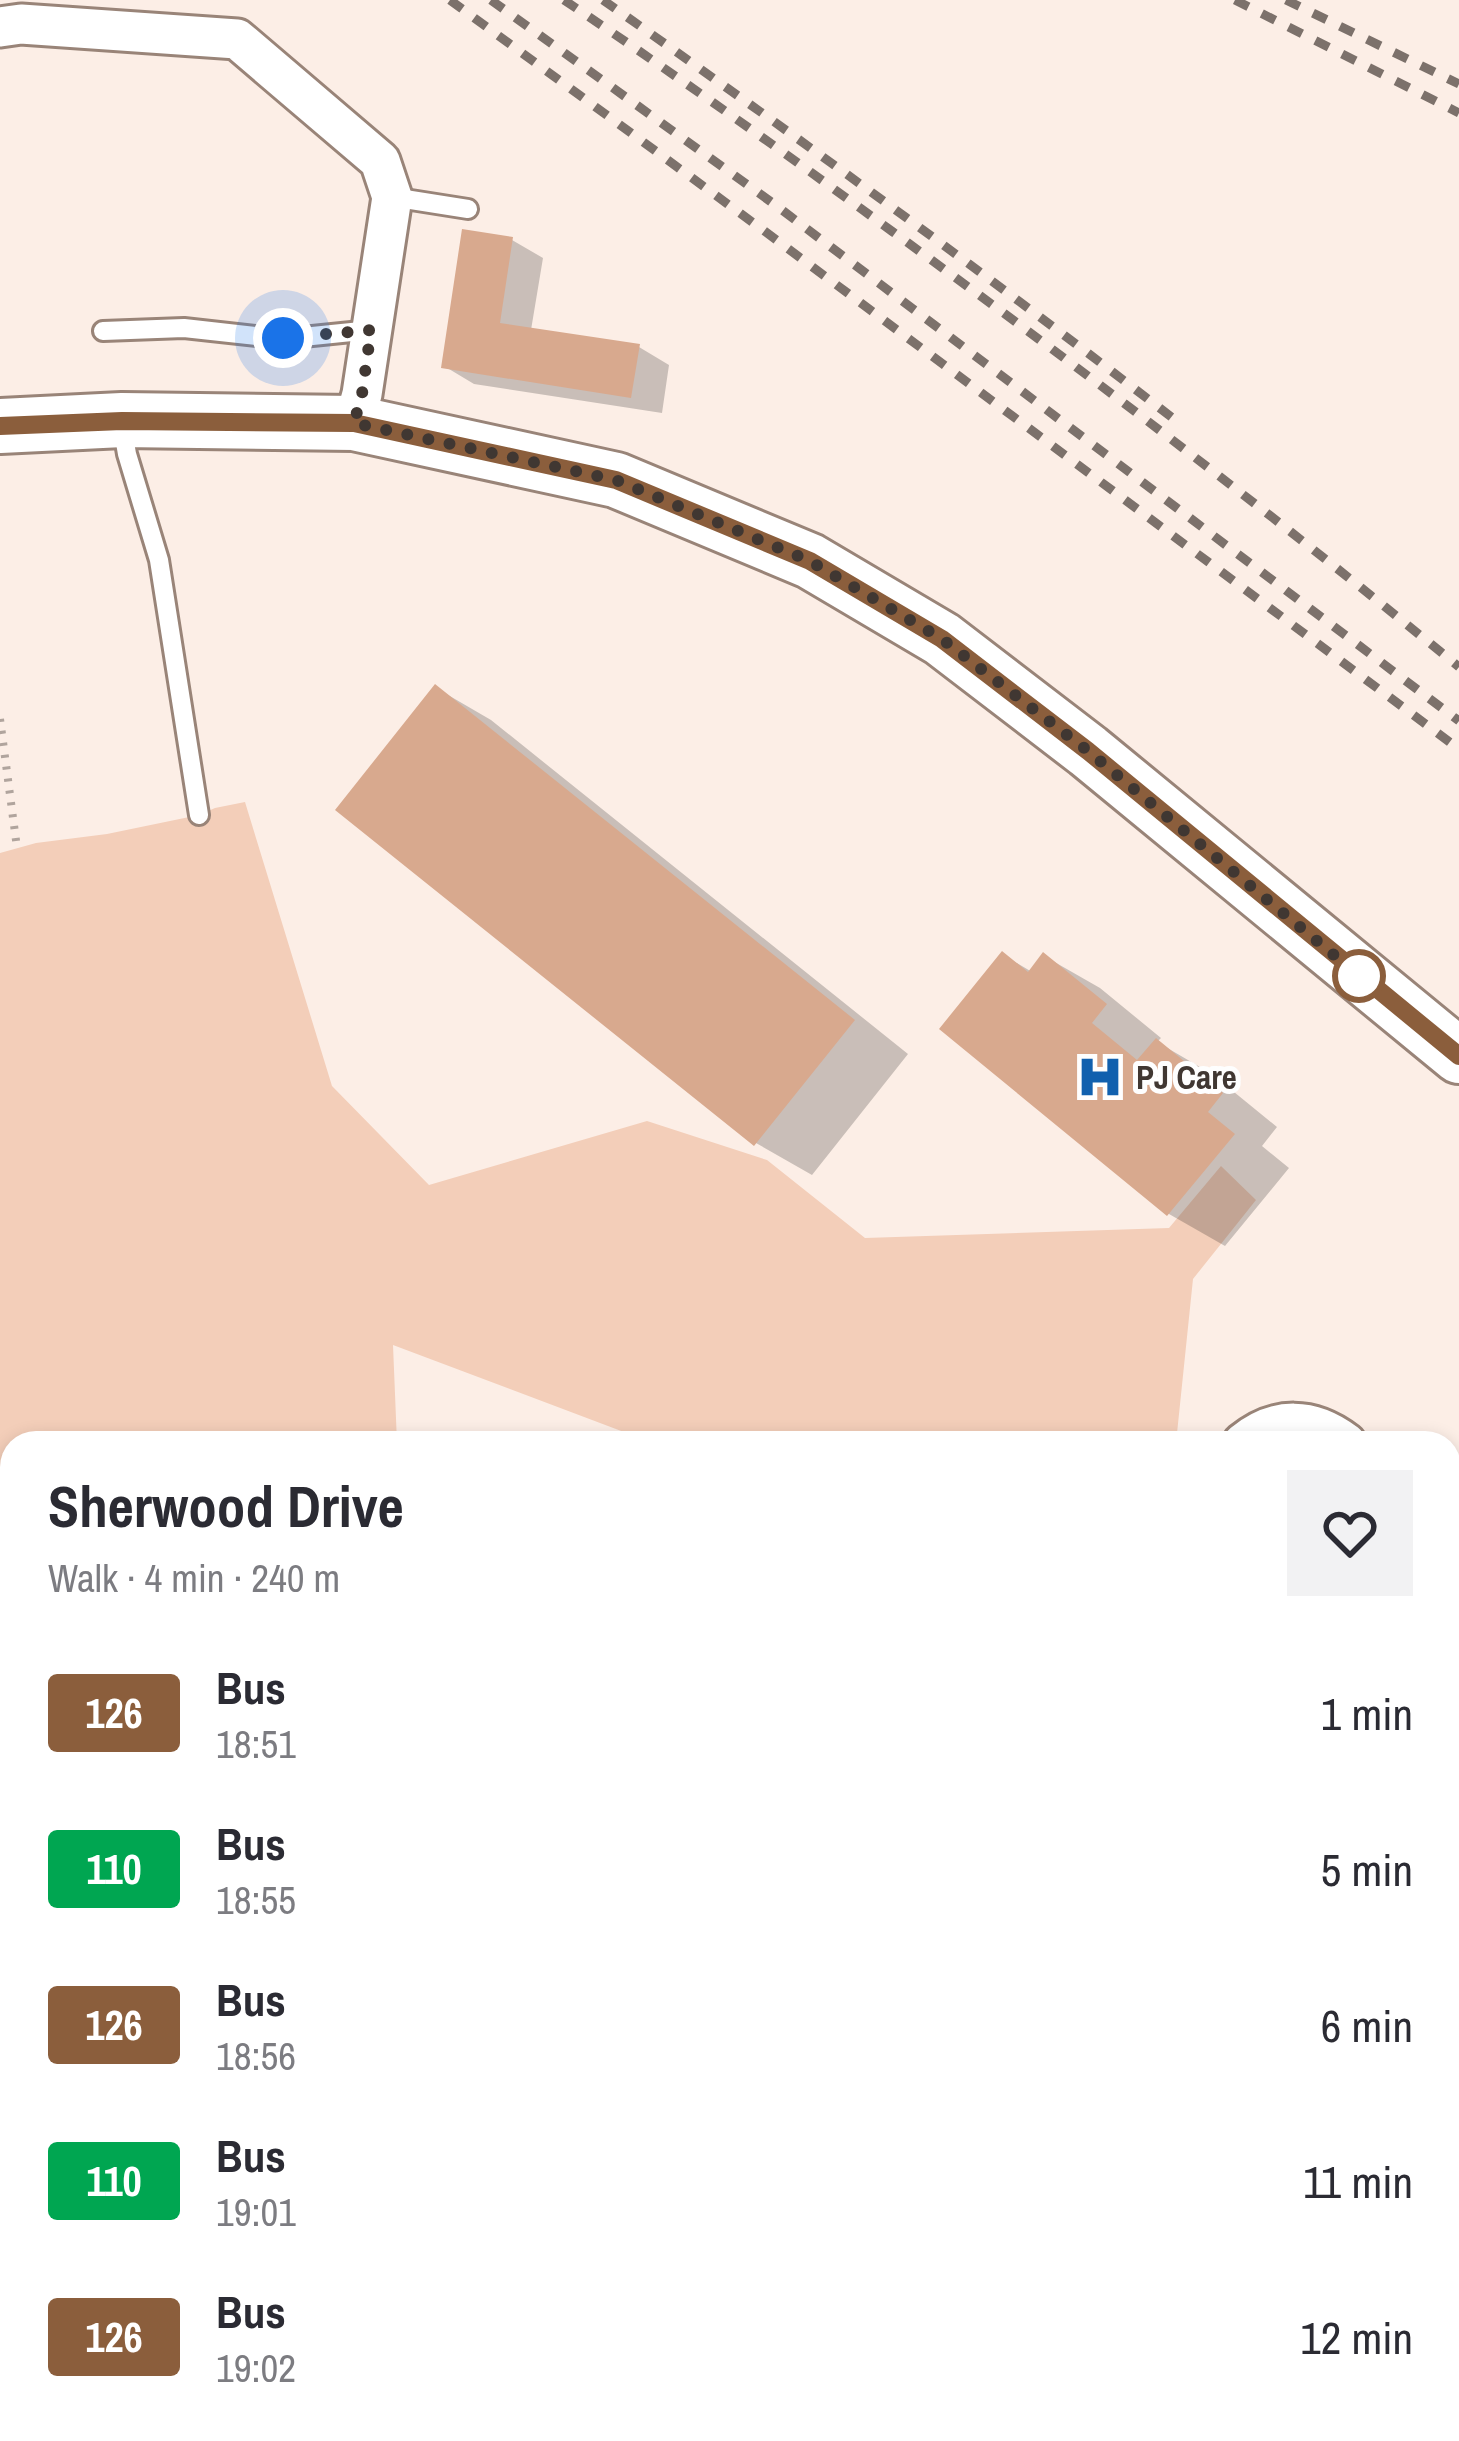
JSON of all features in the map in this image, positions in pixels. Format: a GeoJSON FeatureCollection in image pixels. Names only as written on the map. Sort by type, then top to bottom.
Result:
{"type":"FeatureCollection","features":[{"type":"Feature","properties":{"kind":"street"},"geometry":{"type":"LineString","coordinates":[[0,28],[21,24],[237,39],[380,161],[392,197],[354,423]]}},
{"type":"Feature","properties":{"kind":"street"},"geometry":{"type":"LineString","coordinates":[[0,426],[122,421],[354,423],[616,480],[810,561],[942,639],[1088,751],[1459,1056]]}},
{"type":"Feature","properties":{"kind":"street"},"geometry":{"type":"LineString","coordinates":[[1258,1431],[1294,1422],[1330,1431]]}},
{"type":"Feature","properties":{"kind":"lane"},"geometry":{"type":"LineString","coordinates":[[392,197],[468,209]]}},
{"type":"Feature","properties":{"kind":"lane"},"geometry":{"type":"LineString","coordinates":[[103,331],[184,328],[283,338],[371,330]]}},
{"type":"Feature","properties":{"kind":"lane"},"geometry":{"type":"LineString","coordinates":[[122,421],[159,560],[199,815]]}},
{"type":"Feature","properties":{"kind":"path"},"geometry":{"type":"LineString","coordinates":[[0,719],[17,848]]}},
{"type":"Feature","properties":{"kind":"shaded area"},"geometry":{"type":"Polygon","coordinates":[[[245,802],[332,1086],[429,1185],[647,1121],[767,1160],[865,1238],[1169,1228],[1221,1166],[1256,1200],[1193,1279],[1177,1431],[621,1431],[393,1345],[397,1431],[0,1431],[0,853],[245,802]]]}},
{"type":"Feature","properties":{"kind":"building"},"geometry":{"type":"Polygon","coordinates":[[[462,229],[513,237],[500,323],[640,344],[631,398],[441,368],[462,229]]]}},
{"type":"Feature","properties":{"kind":"building"},"geometry":{"type":"Polygon","coordinates":[[[435,684],[855,1020],[754,1146],[335,810],[435,684]]]}},
{"type":"Feature","properties":{"kind":"building","name":"PJ Care"},"geometry":{"type":"Polygon","coordinates":[[[1002,951],[1028,972],[1043,952],[1107,1004],[1092,1023],[1137,1060],[1156,1038],[1223,1093],[1208,1112],[1235,1134],[1167,1216],[939,1029],[1002,951]]]}},
{"type":"Feature","properties":{"kind":"railway"},"geometry":{"type":"LineString","coordinates":[[450,0],[1459,749]]}},
{"type":"Feature","properties":{"kind":"railway"},"geometry":{"type":"LineString","coordinates":[[491,0],[774,204],[1459,721]]}},
{"type":"Feature","properties":{"kind":"railway"},"geometry":{"type":"LineString","coordinates":[[564,0],[1037,338],[1459,667]]}},
{"type":"Feature","properties":{"kind":"railway"},"geometry":{"type":"LineString","coordinates":[[603,0],[895,210],[1183,426]]}},
{"type":"Feature","properties":{"kind":"railway"},"geometry":{"type":"LineString","coordinates":[[1235,0],[1459,113]]}},
{"type":"Feature","properties":{"kind":"railway"},"geometry":{"type":"LineString","coordinates":[[1286,0],[1459,84]]}},
{"type":"Feature","properties":{"kind":"bus line","name":"126"},"geometry":{"type":"LineString","coordinates":[[0,426],[122,421],[354,423],[616,480],[810,561],[942,639],[1088,751],[1459,1056]]}},
{"type":"Feature","properties":{"kind":"place","name":"PJ Care"},"geometry":{"type":"Point","coordinates":[1100,1077]}},
{"type":"Feature","properties":{"kind":"route"},"geometry":{"type":"LineString","coordinates":[[283,338],[371,330],[354,423],[616,480],[810,561],[942,639],[1088,751],[1376,990],[1359,976]]}}]}
